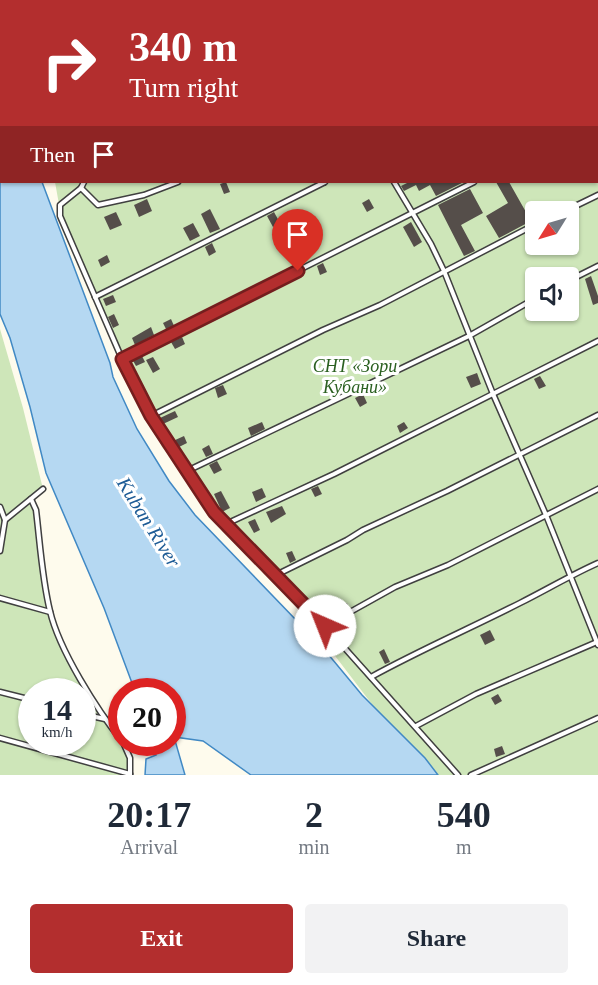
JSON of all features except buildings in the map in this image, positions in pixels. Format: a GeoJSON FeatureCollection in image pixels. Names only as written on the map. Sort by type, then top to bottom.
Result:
{"type":"FeatureCollection","features":[{"type":"Feature","properties":{"kind":"lane"},"geometry":{"type":"LineString","coordinates":[[84,183],[81,188],[60,205],[60,216],[122,359],[151,416],[214,512],[325,626],[458,775]]}},
{"type":"Feature","properties":{"kind":"lane"},"geometry":{"type":"LineString","coordinates":[[81,188],[98,205],[144,195],[175,183]]}},
{"type":"Feature","properties":{"kind":"lane"},"geometry":{"type":"LineString","coordinates":[[95,297],[323,183]]}},
{"type":"Feature","properties":{"kind":"lane"},"geometry":{"type":"LineString","coordinates":[[395,183],[431,244],[444,271],[598,643],[476,694],[416,726]]}},
{"type":"Feature","properties":{"kind":"lane"},"geometry":{"type":"LineString","coordinates":[[122,359],[472,183]]}},
{"type":"Feature","properties":{"kind":"lane"},"geometry":{"type":"LineString","coordinates":[[579,204],[598,195]]}},
{"type":"Feature","properties":{"kind":"lane"},"geometry":{"type":"LineString","coordinates":[[151,416],[323,330],[380,305],[525,230]]}},
{"type":"Feature","properties":{"kind":"lane"},"geometry":{"type":"LineString","coordinates":[[579,276],[598,266]]}},
{"type":"Feature","properties":{"kind":"lane"},"geometry":{"type":"LineString","coordinates":[[187,471],[469,336],[525,304]]}},
{"type":"Feature","properties":{"kind":"lane"},"geometry":{"type":"LineString","coordinates":[[226,524],[333,474],[598,341]]}},
{"type":"Feature","properties":{"kind":"lane"},"geometry":{"type":"LineString","coordinates":[[276,575],[598,415]]}},
{"type":"Feature","properties":{"kind":"lane"},"geometry":{"type":"LineString","coordinates":[[5,520],[43,489]]}},
{"type":"Feature","properties":{"kind":"lane"},"geometry":{"type":"LineString","coordinates":[[325,626],[395,587],[448,565],[598,489]]}},
{"type":"Feature","properties":{"kind":"lane"},"geometry":{"type":"LineString","coordinates":[[31,499],[36,510],[50,612],[63,647],[108,722]]}},
{"type":"Feature","properties":{"kind":"lane"},"geometry":{"type":"LineString","coordinates":[[0,507],[5,520],[0,550]]}},
{"type":"Feature","properties":{"kind":"lane"},"geometry":{"type":"LineString","coordinates":[[371,676],[598,563]]}},
{"type":"Feature","properties":{"kind":"lane"},"geometry":{"type":"LineString","coordinates":[[0,598],[50,612]]}},
{"type":"Feature","properties":{"kind":"lane"},"geometry":{"type":"LineString","coordinates":[[0,692],[18,696]]}},
{"type":"Feature","properties":{"kind":"lane"},"geometry":{"type":"LineString","coordinates":[[96,717],[106,719]]}},
{"type":"Feature","properties":{"kind":"lane"},"geometry":{"type":"LineString","coordinates":[[471,775],[598,718]]}},
{"type":"Feature","properties":{"kind":"lane"},"geometry":{"type":"LineString","coordinates":[[0,738],[130,775],[129,756]]}},
{"type":"Feature","properties":{"kind":"green space","name":"СНТ «Зори Кубани»"},"geometry":{"type":"Polygon","coordinates":[[[55,183],[598,183],[598,775],[426,775],[300,610],[162,447],[60,210],[55,183]]]}},
{"type":"Feature","properties":{"kind":"green space"},"geometry":{"type":"Polygon","coordinates":[[[0,329],[43,489],[31,499],[36,510],[50,612],[63,647],[82,678],[18,678],[18,756],[96,756],[96,702],[108,722],[108,756],[129,756],[130,775],[0,775],[0,329]]]}},
{"type":"Feature","properties":{"kind":"water","name":"Kuban River"},"geometry":{"type":"Polygon","coordinates":[[[0,183],[42,183],[110,363],[113,377],[137,429],[169,481],[195,515],[323,648],[362,695],[425,758],[438,775],[251,775],[203,741],[186,739],[186,678],[130,678],[104,608],[46,473],[10,338],[0,314],[0,183]]]}},
{"type":"Feature","properties":{"kind":"water"},"geometry":{"type":"Polygon","coordinates":[[[154,756],[180,756],[185,775],[145,775],[146,759],[154,756]]]}},
{"type":"Feature","properties":{"kind":"route"},"geometry":{"type":"LineString","coordinates":[[298,271],[122,359],[151,416],[214,512],[325,626]]}}]}
